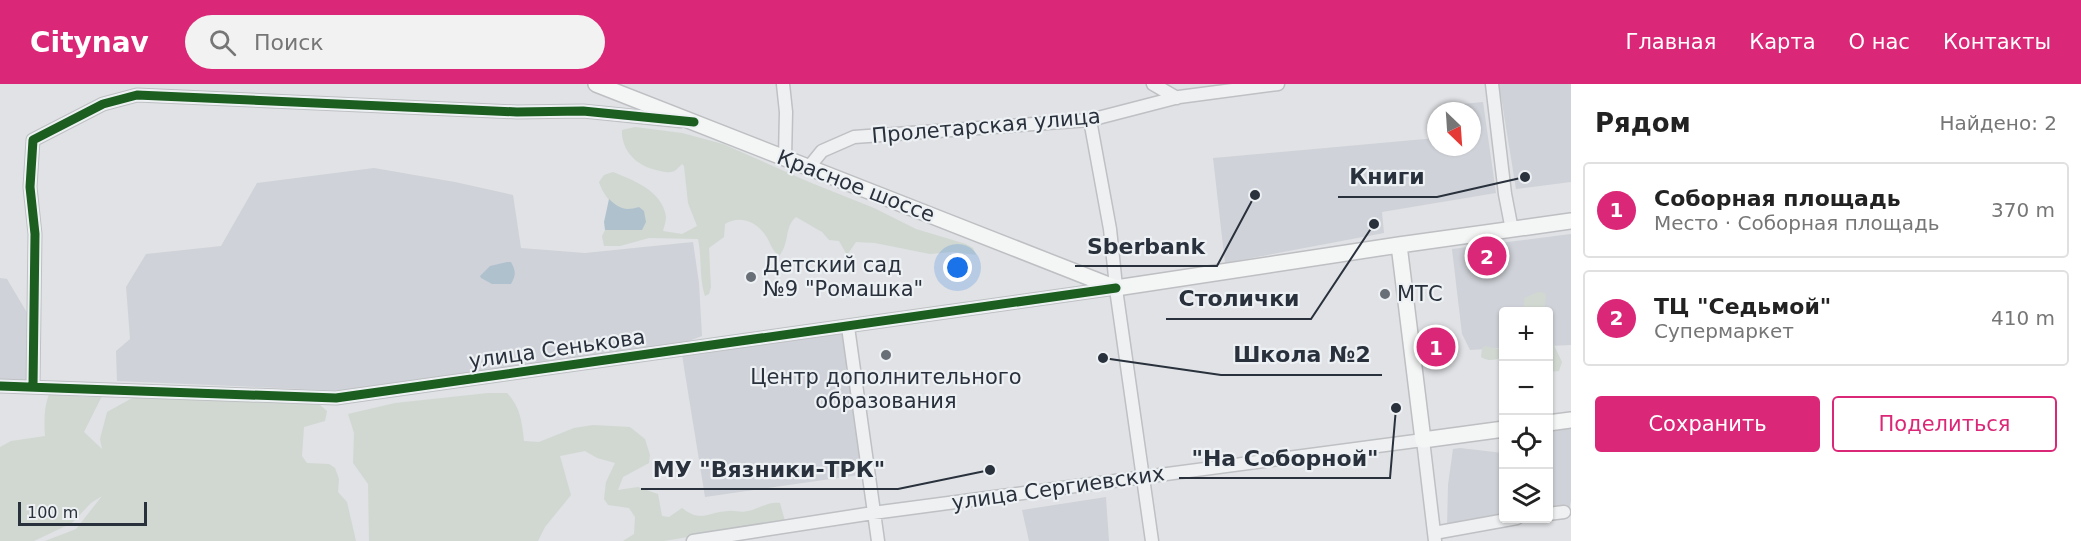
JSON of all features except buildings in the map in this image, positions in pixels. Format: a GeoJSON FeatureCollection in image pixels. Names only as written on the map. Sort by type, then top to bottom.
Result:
{"type":"FeatureCollection","features":[{"type":"Feature","properties":{"kind":"main road","name":"Красное шоссе"},"geometry":{"type":"LineString","coordinates":[[596,84],[1116,288]]}},
{"type":"Feature","properties":{"kind":"main road"},"geometry":{"type":"LineString","coordinates":[[1116,288],[1571,221]]}},
{"type":"Feature","properties":{"kind":"main road"},"geometry":{"type":"LineString","coordinates":[[1399,245],[1422,440],[1499,430]]}},
{"type":"Feature","properties":{"kind":"main road"},"geometry":{"type":"LineString","coordinates":[[1553,422],[1571,420]]}},
{"type":"Feature","properties":{"kind":"street"},"geometry":{"type":"LineString","coordinates":[[783,84],[786,112],[784,158]]}},
{"type":"Feature","properties":{"kind":"street"},"geometry":{"type":"LineString","coordinates":[[1153,84],[1177,98]]}},
{"type":"Feature","properties":{"kind":"street","name":"Пролетарская улица"},"geometry":{"type":"LineString","coordinates":[[809,167],[822,151],[854,137],[1090,120],[1177,98],[1278,84]]}},
{"type":"Feature","properties":{"kind":"street"},"geometry":{"type":"LineString","coordinates":[[1492,84],[1505,194],[1512,230]]}},
{"type":"Feature","properties":{"kind":"street"},"geometry":{"type":"LineString","coordinates":[[33,386],[35,234],[30,187],[33,140],[103,104],[137,95],[517,112],[583,111],[694,122]]}},
{"type":"Feature","properties":{"kind":"street"},"geometry":{"type":"LineString","coordinates":[[1090,120],[1110,229],[1116,288],[1152,541]]}},
{"type":"Feature","properties":{"kind":"street"},"geometry":{"type":"LineString","coordinates":[[1073,294],[1079,283],[1079,273]]}},
{"type":"Feature","properties":{"kind":"street","name":"улица Сенькова"},"geometry":{"type":"LineString","coordinates":[[0,386],[336,398],[1116,288]]}},
{"type":"Feature","properties":{"kind":"street"},"geometry":{"type":"LineString","coordinates":[[848,327],[878,541]]}},
{"type":"Feature","properties":{"kind":"street"},"geometry":{"type":"LineString","coordinates":[[1422,440],[1435,537],[1499,523]]}},
{"type":"Feature","properties":{"kind":"street","name":"улица Сергиевских"},"geometry":{"type":"LineString","coordinates":[[693,541],[873,513],[1422,440]]}},
{"type":"Feature","properties":{"kind":"street"},"geometry":{"type":"LineString","coordinates":[[1553,513],[1564,512]]}},
{"type":"Feature","properties":{"kind":"shaded area"},"geometry":{"type":"Polygon","coordinates":[[[1499,84],[1571,84],[1571,182],[1516,189],[1499,84]]]}},
{"type":"Feature","properties":{"kind":"shaded area"},"geometry":{"type":"Polygon","coordinates":[[[1481,102],[1483,102],[1496,193],[1382,212],[1384,233],[1225,263],[1213,158],[1427,139],[1427,156],[1481,156],[1481,102]]]}},
{"type":"Feature","properties":{"kind":"shaded area"},"geometry":{"type":"Polygon","coordinates":[[[635,127],[682,133],[723,144],[874,208],[916,229],[966,244],[973,248],[976,255],[953,252],[930,254],[875,243],[856,242],[847,255],[839,241],[829,240],[822,232],[796,217],[790,225],[785,246],[779,256],[766,236],[753,223],[736,220],[725,224],[724,237],[709,248],[711,287],[709,294],[705,296],[698,239],[649,238],[620,246],[604,246],[602,236],[605,230],[642,230],[639,207],[628,210],[616,207],[599,182],[604,175],[613,172],[646,188],[659,200],[666,217],[663,231],[682,234],[697,226],[688,203],[684,166],[682,164],[674,171],[665,172],[649,168],[637,161],[627,151],[622,138],[622,130],[635,127]]]}},
{"type":"Feature","properties":{"kind":"shaded area"},"geometry":{"type":"Polygon","coordinates":[[[374,168],[513,195],[521,248],[585,253],[693,242],[699,283],[702,336],[689,341],[347,391],[117,381],[116,351],[130,339],[126,287],[146,254],[221,246],[257,183],[374,168]]]}},
{"type":"Feature","properties":{"kind":"shaded area"},"geometry":{"type":"Polygon","coordinates":[[[1571,234],[1571,345],[1553,346],[1553,307],[1499,307],[1499,348],[1470,350],[1462,334],[1452,249],[1571,234]]]}},
{"type":"Feature","properties":{"kind":"shaded area"},"geometry":{"type":"Polygon","coordinates":[[[0,278],[7,279],[29,316],[27,381],[0,380],[0,278]]]}},
{"type":"Feature","properties":{"kind":"shaded area"},"geometry":{"type":"Polygon","coordinates":[[[1538,292],[1545,293],[1545,307],[1524,307],[1524,298],[1538,292]]]}},
{"type":"Feature","properties":{"kind":"shaded area"},"geometry":{"type":"Polygon","coordinates":[[[845,333],[866,474],[705,497],[682,355],[845,333]]]}},
{"type":"Feature","properties":{"kind":"shaded area"},"geometry":{"type":"Polygon","coordinates":[[[1553,343],[1562,362],[1559,371],[1553,372],[1553,343]]]}},
{"type":"Feature","properties":{"kind":"shaded area"},"geometry":{"type":"Polygon","coordinates":[[[1485,346],[1499,349],[1499,358],[1487,360],[1481,357],[1482,348],[1485,346]]]}},
{"type":"Feature","properties":{"kind":"shaded area"},"geometry":{"type":"Polygon","coordinates":[[[58,391],[82,397],[102,396],[84,432],[102,449],[100,439],[107,412],[134,397],[224,397],[298,400],[319,404],[327,411],[325,421],[304,427],[302,456],[307,463],[329,464],[335,468],[339,479],[338,492],[347,502],[356,541],[45,541],[76,529],[102,496],[91,503],[72,523],[34,541],[0,541],[0,447],[11,441],[45,436],[47,399],[49,394],[58,391]]]}},
{"type":"Feature","properties":{"kind":"shaded area"},"geometry":{"type":"Polygon","coordinates":[[[507,393],[515,403],[520,415],[524,441],[539,442],[574,428],[593,425],[630,427],[645,439],[650,455],[649,463],[623,477],[618,490],[638,487],[658,494],[662,516],[669,517],[682,508],[694,515],[705,516],[728,511],[745,512],[768,504],[780,503],[785,521],[664,541],[623,541],[634,534],[635,517],[629,508],[608,505],[604,499],[606,482],[615,463],[597,458],[585,451],[560,456],[571,495],[545,527],[538,541],[369,541],[368,484],[353,463],[354,433],[348,414],[395,403],[507,393]]]}},
{"type":"Feature","properties":{"kind":"shaded area"},"geometry":{"type":"Polygon","coordinates":[[[1571,426],[1569,510],[1553,512],[1553,428],[1571,426]]]}},
{"type":"Feature","properties":{"kind":"shaded area"},"geometry":{"type":"Polygon","coordinates":[[[1453,449],[1499,453],[1499,519],[1447,527],[1448,485],[1453,449]]]}},
{"type":"Feature","properties":{"kind":"shaded area"},"geometry":{"type":"Polygon","coordinates":[[[1106,497],[1109,541],[1029,541],[1022,510],[1106,497]]]}},
{"type":"Feature","properties":{"kind":"water"},"geometry":{"type":"Polygon","coordinates":[[[609,199],[623,208],[639,207],[644,211],[646,222],[642,230],[605,230],[604,222],[609,199]]]}},
{"type":"Feature","properties":{"kind":"water"},"geometry":{"type":"Polygon","coordinates":[[[511,262],[515,271],[511,284],[492,284],[481,278],[480,276],[490,266],[511,262]]]}},
{"type":"Feature","properties":{"kind":"cycle path"},"geometry":{"type":"LineString","coordinates":[[33,386],[35,234],[30,187],[33,140],[103,104],[137,95],[517,112],[583,111],[694,122]]}},
{"type":"Feature","properties":{"kind":"cycle path"},"geometry":{"type":"LineString","coordinates":[[0,386],[336,398],[1116,288]]}},
{"type":"Feature","properties":{"kind":"place","name":"Книги"},"geometry":{"type":"Point","coordinates":[1525,177]}},
{"type":"Feature","properties":{"kind":"place","name":"Sberbank"},"geometry":{"type":"Point","coordinates":[1255,195]}},
{"type":"Feature","properties":{"kind":"place","name":"Столички"},"geometry":{"type":"Point","coordinates":[1374,224]}},
{"type":"Feature","properties":{"kind":"place","name":"ТЦ \"Седьмой\""},"geometry":{"type":"Point","coordinates":[1487,256]}},
{"type":"Feature","properties":{"kind":"place","name":"Детский сад №9 \"Ромашка\""},"geometry":{"type":"Point","coordinates":[751,277]}},
{"type":"Feature","properties":{"kind":"place","name":"МТС"},"geometry":{"type":"Point","coordinates":[1385,294]}},
{"type":"Feature","properties":{"kind":"place","name":"Соборная площадь"},"geometry":{"type":"Point","coordinates":[1436,347]}},
{"type":"Feature","properties":{"kind":"place","name":"Центр дополнительного образования"},"geometry":{"type":"Point","coordinates":[886,355]}},
{"type":"Feature","properties":{"kind":"place","name":"Школа №2"},"geometry":{"type":"Point","coordinates":[1103,358]}},
{"type":"Feature","properties":{"kind":"place","name":"\"На Соборной\""},"geometry":{"type":"Point","coordinates":[1396,408]}},
{"type":"Feature","properties":{"kind":"place","name":"МУ \"Вязники-ТРК\""},"geometry":{"type":"Point","coordinates":[990,470]}}]}
